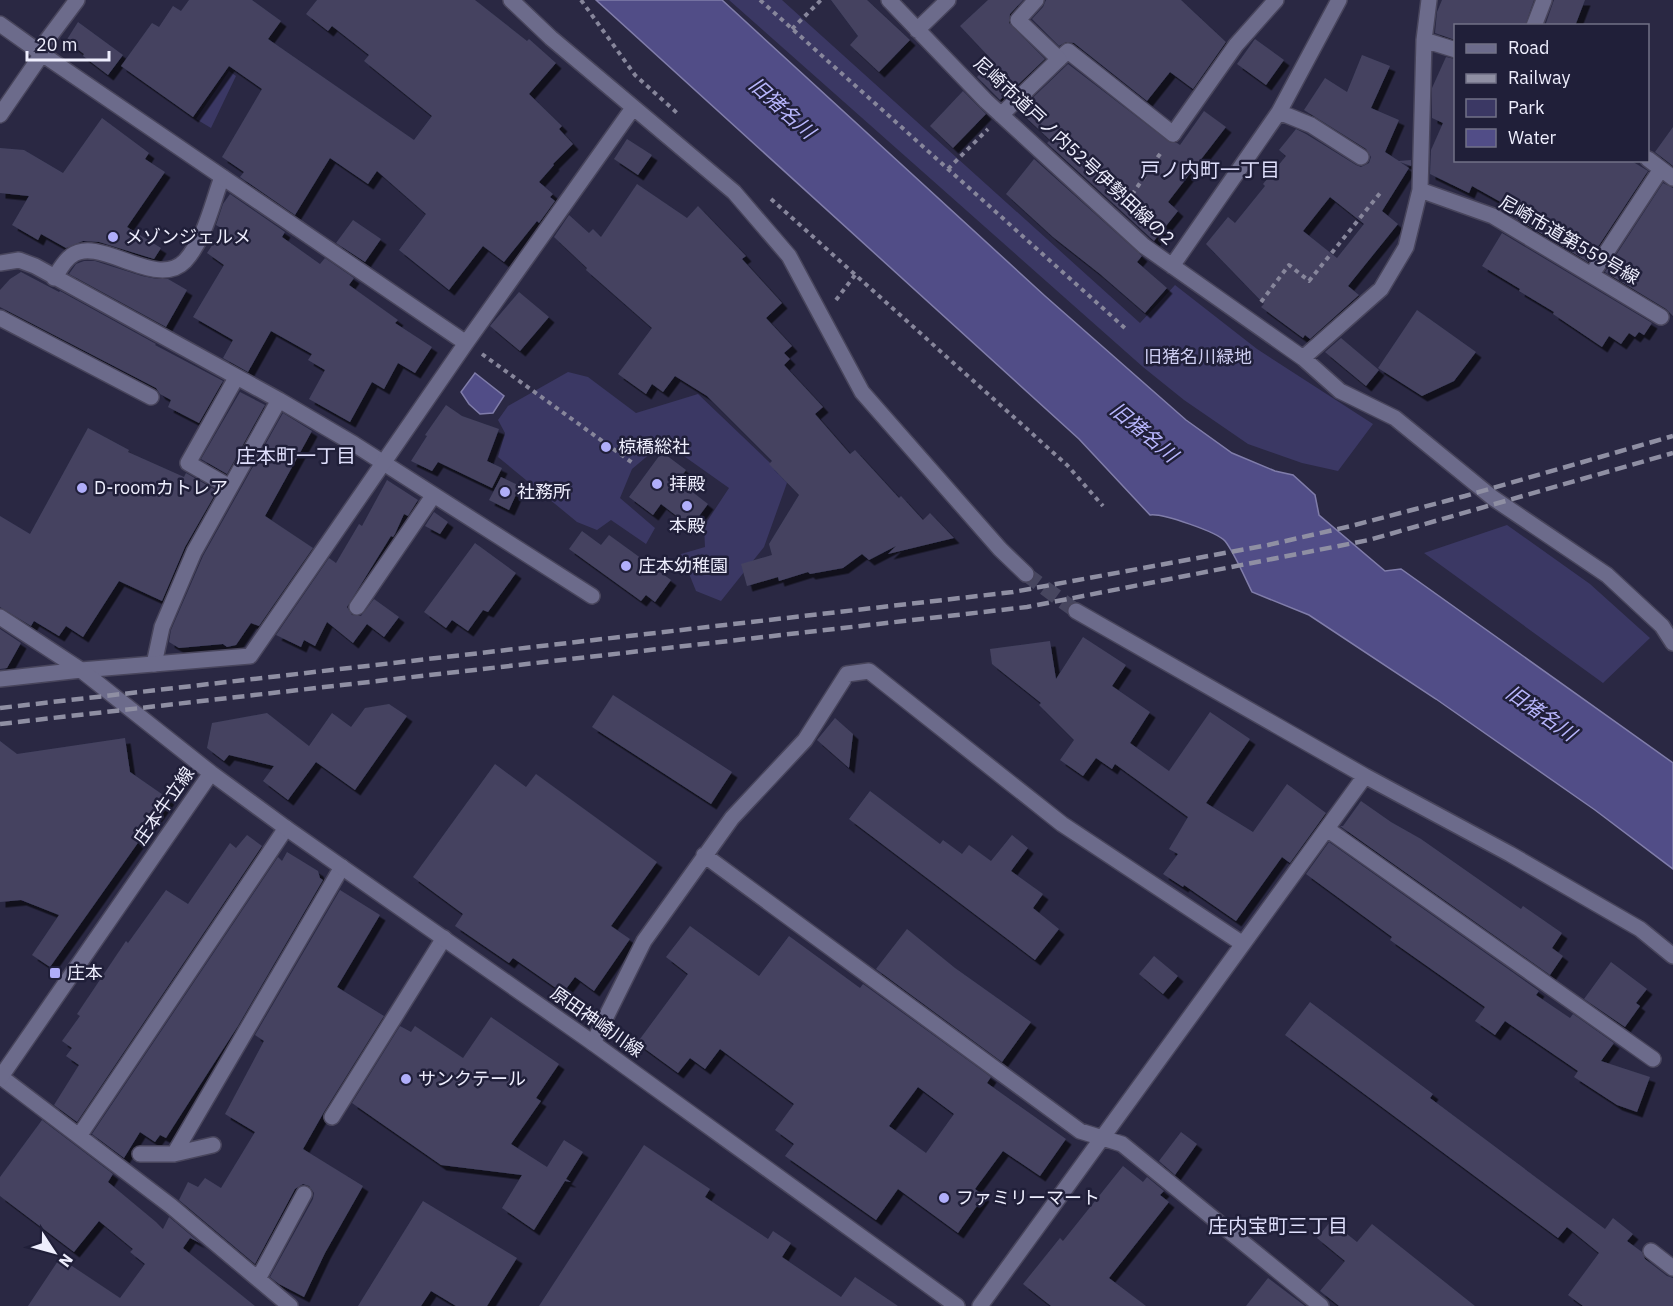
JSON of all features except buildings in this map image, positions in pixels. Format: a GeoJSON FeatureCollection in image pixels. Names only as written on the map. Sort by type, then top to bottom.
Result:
{"type":"FeatureCollection","features":[{"type":"Feature","properties":{"kind":"street"},"geometry":{"type":"LineString","coordinates":[[0,115],[77,0]]}},
{"type":"Feature","properties":{"kind":"street"},"geometry":{"type":"LineString","coordinates":[[512,0],[551,38],[734,192],[789,256],[862,392],[1000,549],[1026,574]]}},
{"type":"Feature","properties":{"kind":"street","name":"尼崎市道戸ノ内52号伊勢田線の2"},"geometry":{"type":"LineString","coordinates":[[889,0],[1001,115],[1144,246],[1303,358],[1340,390],[1395,418],[1493,498],[1607,575],[1662,626],[1673,643]]}},
{"type":"Feature","properties":{"kind":"street"},"geometry":{"type":"LineString","coordinates":[[917,30],[948,0]]}},
{"type":"Feature","properties":{"kind":"street"},"geometry":{"type":"LineString","coordinates":[[1036,0],[1018,20],[1059,58]]}},
{"type":"Feature","properties":{"kind":"street"},"geometry":{"type":"LineString","coordinates":[[1001,115],[1068,51],[1173,134],[1236,45],[1276,0]]}},
{"type":"Feature","properties":{"kind":"street"},"geometry":{"type":"LineString","coordinates":[[1172,266],[1279,112],[1339,0]]}},
{"type":"Feature","properties":{"kind":"street"},"geometry":{"type":"LineString","coordinates":[[1303,358],[1381,289],[1406,247],[1420,190],[1424,40],[1429,0]]}},
{"type":"Feature","properties":{"kind":"street"},"geometry":{"type":"LineString","coordinates":[[1535,24],[1544,0]]}},
{"type":"Feature","properties":{"kind":"street"},"geometry":{"type":"LineString","coordinates":[[0,24],[466,343]]}},
{"type":"Feature","properties":{"kind":"street"},"geometry":{"type":"LineString","coordinates":[[1424,40],[1454,50]]}},
{"type":"Feature","properties":{"kind":"street"},"geometry":{"type":"LineString","coordinates":[[0,679],[250,656],[466,343],[633,108]]}},
{"type":"Feature","properties":{"kind":"street"},"geometry":{"type":"LineString","coordinates":[[1279,112],[1311,125],[1361,157]]}},
{"type":"Feature","properties":{"kind":"street"},"geometry":{"type":"LineString","coordinates":[[1592,274],[1667,173],[1649,160]]}},
{"type":"Feature","properties":{"kind":"street"},"geometry":{"type":"LineString","coordinates":[[54,278],[71,255],[88,250],[125,260],[147,269],[172,268],[183,262],[202,232],[222,177]]}},
{"type":"Feature","properties":{"kind":"street","name":"尼崎市道第559号線"},"geometry":{"type":"LineString","coordinates":[[1420,190],[1493,216],[1661,317]]}},
{"type":"Feature","properties":{"kind":"street"},"geometry":{"type":"LineString","coordinates":[[0,263],[19,260],[35,266],[279,400],[354,444],[592,596]]}},
{"type":"Feature","properties":{"kind":"street"},"geometry":{"type":"LineString","coordinates":[[0,318],[151,397]]}},
{"type":"Feature","properties":{"kind":"street"},"geometry":{"type":"LineString","coordinates":[[230,487],[188,463],[236,378]]}},
{"type":"Feature","properties":{"kind":"street"},"geometry":{"type":"LineString","coordinates":[[154,664],[162,627],[194,552],[279,400]]}},
{"type":"Feature","properties":{"kind":"street"},"geometry":{"type":"LineString","coordinates":[[357,607],[433,496]]}},
{"type":"Feature","properties":{"kind":"street"},"geometry":{"type":"LineString","coordinates":[[1076,611],[1365,776],[1510,854],[1630,923],[1673,956]]}},
{"type":"Feature","properties":{"kind":"street","name":"庄本牛立線"},"geometry":{"type":"LineString","coordinates":[[0,617],[81,670],[211,773],[0,1078]]}},
{"type":"Feature","properties":{"kind":"street"},"geometry":{"type":"LineString","coordinates":[[593,1042],[644,941],[732,818],[805,740],[847,674],[868,671],[1062,824],[1243,944]]}},
{"type":"Feature","properties":{"kind":"street","name":"原田神崎川線"},"geometry":{"type":"LineString","coordinates":[[211,773],[593,1042],[957,1306]]}},
{"type":"Feature","properties":{"kind":"street"},"geometry":{"type":"LineString","coordinates":[[980,1306],[1365,776]]}},
{"type":"Feature","properties":{"kind":"street"},"geometry":{"type":"LineString","coordinates":[[79,1136],[286,828]]}},
{"type":"Feature","properties":{"kind":"street"},"geometry":{"type":"LineString","coordinates":[[1327,829],[1653,1059]]}},
{"type":"Feature","properties":{"kind":"street"},"geometry":{"type":"LineString","coordinates":[[704,855],[1080,1131],[1122,1144],[1322,1306]]}},
{"type":"Feature","properties":{"kind":"street"},"geometry":{"type":"LineString","coordinates":[[174,1154],[342,867]]}},
{"type":"Feature","properties":{"kind":"street"},"geometry":{"type":"LineString","coordinates":[[332,1117],[444,938]]}},
{"type":"Feature","properties":{"kind":"street"},"geometry":{"type":"LineString","coordinates":[[0,1078],[171,1206],[290,1306]]}},
{"type":"Feature","properties":{"kind":"street"},"geometry":{"type":"LineString","coordinates":[[140,1154],[174,1154],[213,1145]]}},
{"type":"Feature","properties":{"kind":"street"},"geometry":{"type":"LineString","coordinates":[[258,1280],[304,1194]]}},
{"type":"Feature","properties":{"kind":"street"},"geometry":{"type":"LineString","coordinates":[[1651,1251],[1673,1268]]}},
{"type":"Feature","properties":{"kind":"path"},"geometry":{"type":"LineString","coordinates":[[581,0],[635,75],[679,115]]}},
{"type":"Feature","properties":{"kind":"path"},"geometry":{"type":"LineString","coordinates":[[760,0],[1126,329]]}},
{"type":"Feature","properties":{"kind":"path"},"geometry":{"type":"LineString","coordinates":[[792,29],[821,0]]}},
{"type":"Feature","properties":{"kind":"path"},"geometry":{"type":"LineString","coordinates":[[948,169],[1001,115]]}},
{"type":"Feature","properties":{"kind":"path"},"geometry":{"type":"LineString","coordinates":[[1115,220],[1173,134]]}},
{"type":"Feature","properties":{"kind":"path"},"geometry":{"type":"LineString","coordinates":[[1247,320],[1289,266],[1309,281],[1381,192]]}},
{"type":"Feature","properties":{"kind":"path"},"geometry":{"type":"LineString","coordinates":[[766,195],[1067,465],[1103,506]]}},
{"type":"Feature","properties":{"kind":"path"},"geometry":{"type":"LineString","coordinates":[[822,318],[855,274]]}},
{"type":"Feature","properties":{"kind":"path"},"geometry":{"type":"LineString","coordinates":[[466,343],[634,464]]}},
{"type":"Feature","properties":{"kind":"green space","name":"旧猪名川緑地"},"geometry":{"type":"Polygon","coordinates":[[[729,0],[782,0],[1140,323],[1175,285],[1257,349],[1373,424],[1338,471],[1302,463],[1248,444],[1184,400],[1143,367],[729,0]]]}},
{"type":"Feature","properties":{"kind":"green space"},"geometry":{"type":"Polygon","coordinates":[[[229,71],[236,76],[211,128],[196,119],[229,71]]]}},
{"type":"Feature","properties":{"kind":"green space"},"geometry":{"type":"Polygon","coordinates":[[[568,372],[588,377],[636,413],[698,394],[788,480],[764,547],[721,601],[696,591],[681,554],[705,547],[704,526],[729,488],[664,442],[632,469],[620,498],[655,528],[646,544],[611,520],[597,530],[577,522],[498,457],[505,433],[498,420],[508,406],[568,372]]]}},
{"type":"Feature","properties":{"kind":"green space"},"geometry":{"type":"Polygon","coordinates":[[[1507,525],[1590,584],[1650,638],[1603,683],[1424,553],[1507,525]]]}},
{"type":"Feature","properties":{"kind":"water","name":"旧猪名川"},"geometry":{"type":"Polygon","coordinates":[[[596,0],[722,0],[1045,296],[1186,420],[1232,453],[1275,471],[1293,475],[1315,495],[1319,515],[1385,571],[1401,569],[1673,763],[1673,869],[1595,810],[1436,699],[1309,615],[1252,592],[1232,552],[1220,537],[1177,520],[1150,515],[1079,439],[596,0]]]}},
{"type":"Feature","properties":{"kind":"water"},"geometry":{"type":"Polygon","coordinates":[[[475,373],[504,396],[493,413],[480,414],[461,392],[475,373]]]}},
{"type":"Feature","properties":{"kind":"tunnel"},"geometry":{"type":"LineString","coordinates":[[1026,574],[1076,611]]}},
{"type":"Feature","properties":{"kind":"railway"},"geometry":{"type":"LineString","coordinates":[[0,708],[1013,592],[1268,545],[1351,526],[1673,436]]}},
{"type":"Feature","properties":{"kind":"railway"},"geometry":{"type":"LineString","coordinates":[[0,724],[1027,607],[1369,540],[1673,453]]}},
{"type":"Feature","properties":{"kind":"place","name":"メゾンジェルメ"},"geometry":{"type":"Point","coordinates":[113,237]}},
{"type":"Feature","properties":{"kind":"place","name":"椋橋総社"},"geometry":{"type":"Point","coordinates":[606,447]}},
{"type":"Feature","properties":{"kind":"place","name":"拝殿"},"geometry":{"type":"Point","coordinates":[657,484]}},
{"type":"Feature","properties":{"kind":"place","name":"D-roomカトレア"},"geometry":{"type":"Point","coordinates":[82,488]}},
{"type":"Feature","properties":{"kind":"place","name":"社務所"},"geometry":{"type":"Point","coordinates":[505,492]}},
{"type":"Feature","properties":{"kind":"place","name":"本殿"},"geometry":{"type":"Point","coordinates":[687,506]}},
{"type":"Feature","properties":{"kind":"place","name":"庄本幼稚園"},"geometry":{"type":"Point","coordinates":[626,566]}},
{"type":"Feature","properties":{"kind":"place","name":"庄本"},"geometry":{"type":"Point","coordinates":[55,973]}},
{"type":"Feature","properties":{"kind":"place","name":"サンクテール"},"geometry":{"type":"Point","coordinates":[406,1079]}},
{"type":"Feature","properties":{"kind":"place","name":"ファミリーマート"},"geometry":{"type":"Point","coordinates":[944,1198]}},
{"type":"Feature","properties":{"kind":"district","name":"戸ノ内町一丁目"},"geometry":{"type":"Point","coordinates":[1210,170]}},
{"type":"Feature","properties":{"kind":"district","name":"庄本町一丁目"},"geometry":{"type":"Point","coordinates":[296,456]}},
{"type":"Feature","properties":{"kind":"district","name":"庄内宝町三丁目"},"geometry":{"type":"Point","coordinates":[1278,1226]}}]}
